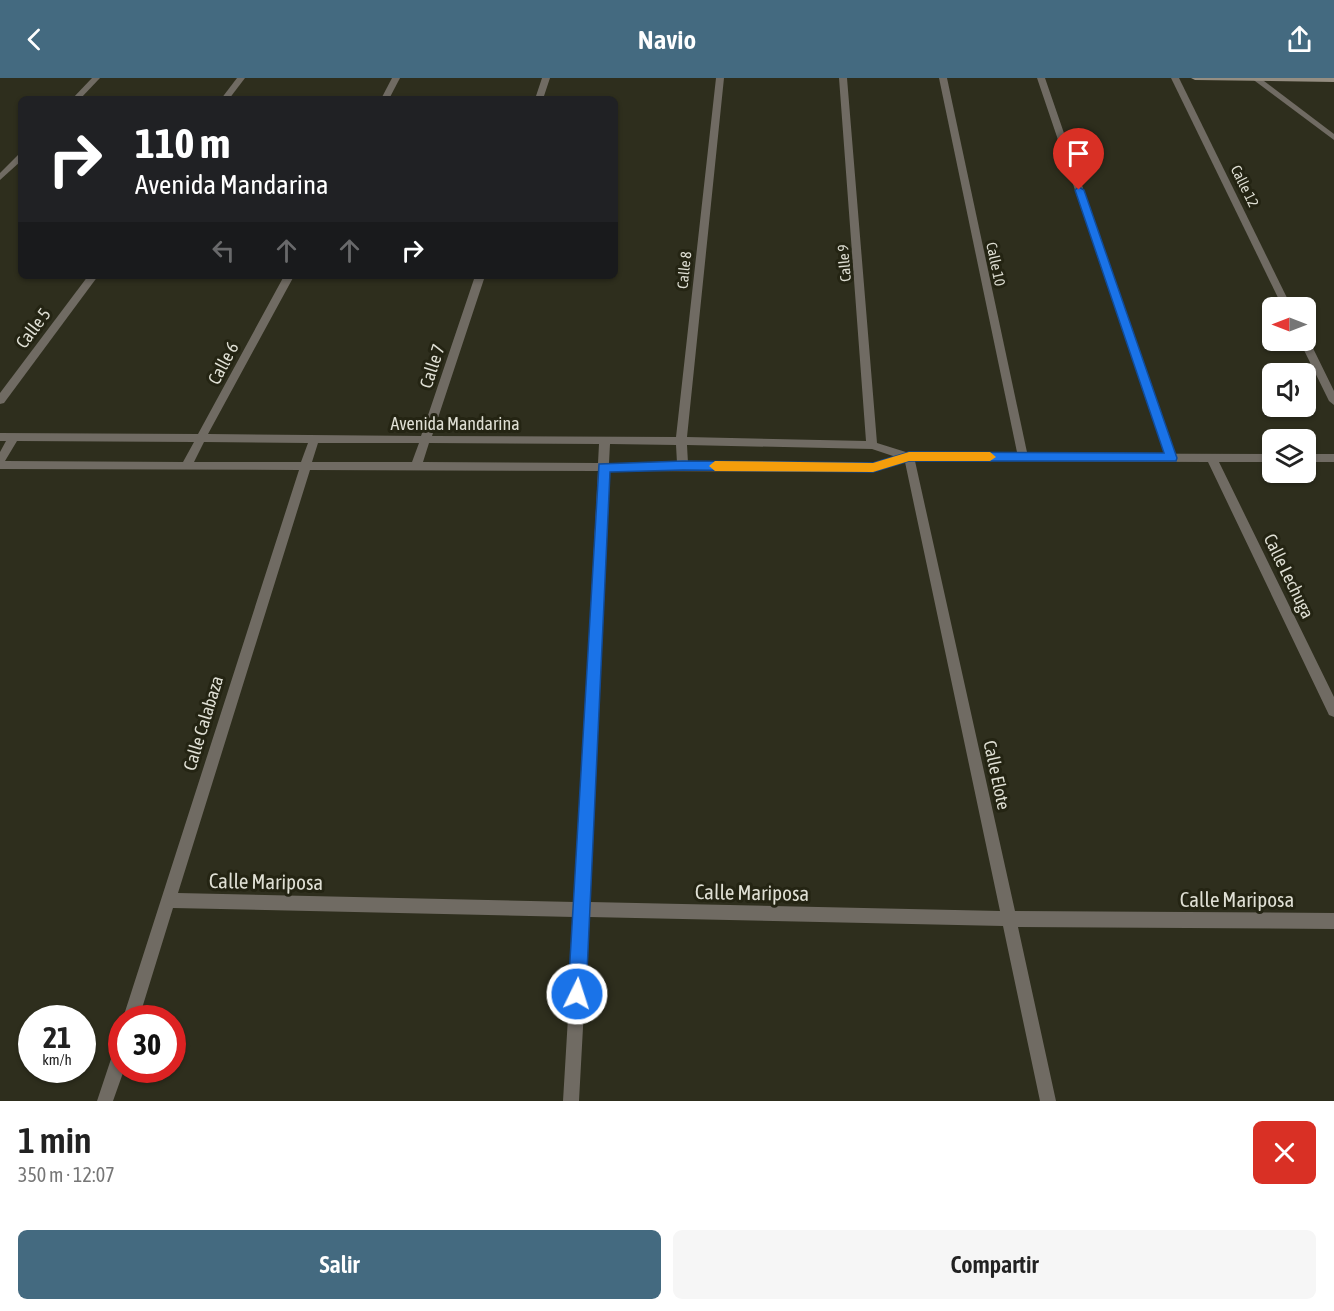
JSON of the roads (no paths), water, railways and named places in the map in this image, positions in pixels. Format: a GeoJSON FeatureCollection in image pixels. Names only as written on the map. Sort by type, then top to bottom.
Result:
{"type":"FeatureCollection","features":[{"type":"Feature","properties":{"kind":"street"},"geometry":{"type":"LineString","coordinates":[[79,96],[96,78]]}},
{"type":"Feature","properties":{"kind":"street"},"geometry":{"type":"LineString","coordinates":[[227,96],[241,78]]}},
{"type":"Feature","properties":{"kind":"street"},"geometry":{"type":"LineString","coordinates":[[387,96],[396,78]]}},
{"type":"Feature","properties":{"kind":"street"},"geometry":{"type":"LineString","coordinates":[[540,96],[546,78]]}},
{"type":"Feature","properties":{"kind":"street","name":"Calle 8"},"geometry":{"type":"LineString","coordinates":[[683,466],[681,441],[720,78]]}},
{"type":"Feature","properties":{"kind":"street","name":"Calle 9"},"geometry":{"type":"LineString","coordinates":[[843,78],[872,445]]}},
{"type":"Feature","properties":{"kind":"street","name":"Calle 10"},"geometry":{"type":"LineString","coordinates":[[943,78],[1023,457]]}},
{"type":"Feature","properties":{"kind":"street"},"geometry":{"type":"LineString","coordinates":[[1041,78],[1171,458]]}},
{"type":"Feature","properties":{"kind":"street","name":"Calle 12"},"geometry":{"type":"LineString","coordinates":[[1175,78],[1283,297]]}},
{"type":"Feature","properties":{"kind":"street"},"geometry":{"type":"LineString","coordinates":[[1195,78],[1334,80]]}},
{"type":"Feature","properties":{"kind":"street"},"geometry":{"type":"LineString","coordinates":[[1257,79],[1334,138]]}},
{"type":"Feature","properties":{"kind":"street"},"geometry":{"type":"LineString","coordinates":[[0,178],[18,160]]}},
{"type":"Feature","properties":{"kind":"street","name":"Calle 5"},"geometry":{"type":"LineString","coordinates":[[0,400],[91,279]]}},
{"type":"Feature","properties":{"kind":"street","name":"Calle 6"},"geometry":{"type":"LineString","coordinates":[[186,466],[287,279]]}},
{"type":"Feature","properties":{"kind":"street","name":"Calle 7"},"geometry":{"type":"LineString","coordinates":[[416,467],[479,279]]}},
{"type":"Feature","properties":{"kind":"street"},"geometry":{"type":"LineString","coordinates":[[1309,351],[1334,401]]}},
{"type":"Feature","properties":{"kind":"street","name":"Avenida Mandarina"},"geometry":{"type":"LineString","coordinates":[[0,437],[605,440],[872,445],[909,457]]}},
{"type":"Feature","properties":{"kind":"street"},"geometry":{"type":"LineString","coordinates":[[0,463],[14,437]]}},
{"type":"Feature","properties":{"kind":"street","name":"Calle Calabaza"},"geometry":{"type":"LineString","coordinates":[[135,1005],[314,439]]}},
{"type":"Feature","properties":{"kind":"street"},"geometry":{"type":"LineString","coordinates":[[570,1101],[582,909],[605,440]]}},
{"type":"Feature","properties":{"kind":"street","name":"Avenida Mandarina"},"geometry":{"type":"LineString","coordinates":[[0,463],[304,467],[873,468],[909,457],[1262,458]]}},
{"type":"Feature","properties":{"kind":"street","name":"Calle Elote"},"geometry":{"type":"LineString","coordinates":[[909,457],[1048,1101]]}},
{"type":"Feature","properties":{"kind":"street","name":"Calle Lechuga"},"geometry":{"type":"LineString","coordinates":[[1211,457],[1334,711]]}},
{"type":"Feature","properties":{"kind":"street"},"geometry":{"type":"LineString","coordinates":[[1316,458],[1334,458]]}},
{"type":"Feature","properties":{"kind":"street","name":"Calle Mariposa"},"geometry":{"type":"LineString","coordinates":[[168,900],[1010,919],[1334,921]]}},
{"type":"Feature","properties":{"kind":"street"},"geometry":{"type":"LineString","coordinates":[[105,1101],[111,1083]]}}]}
